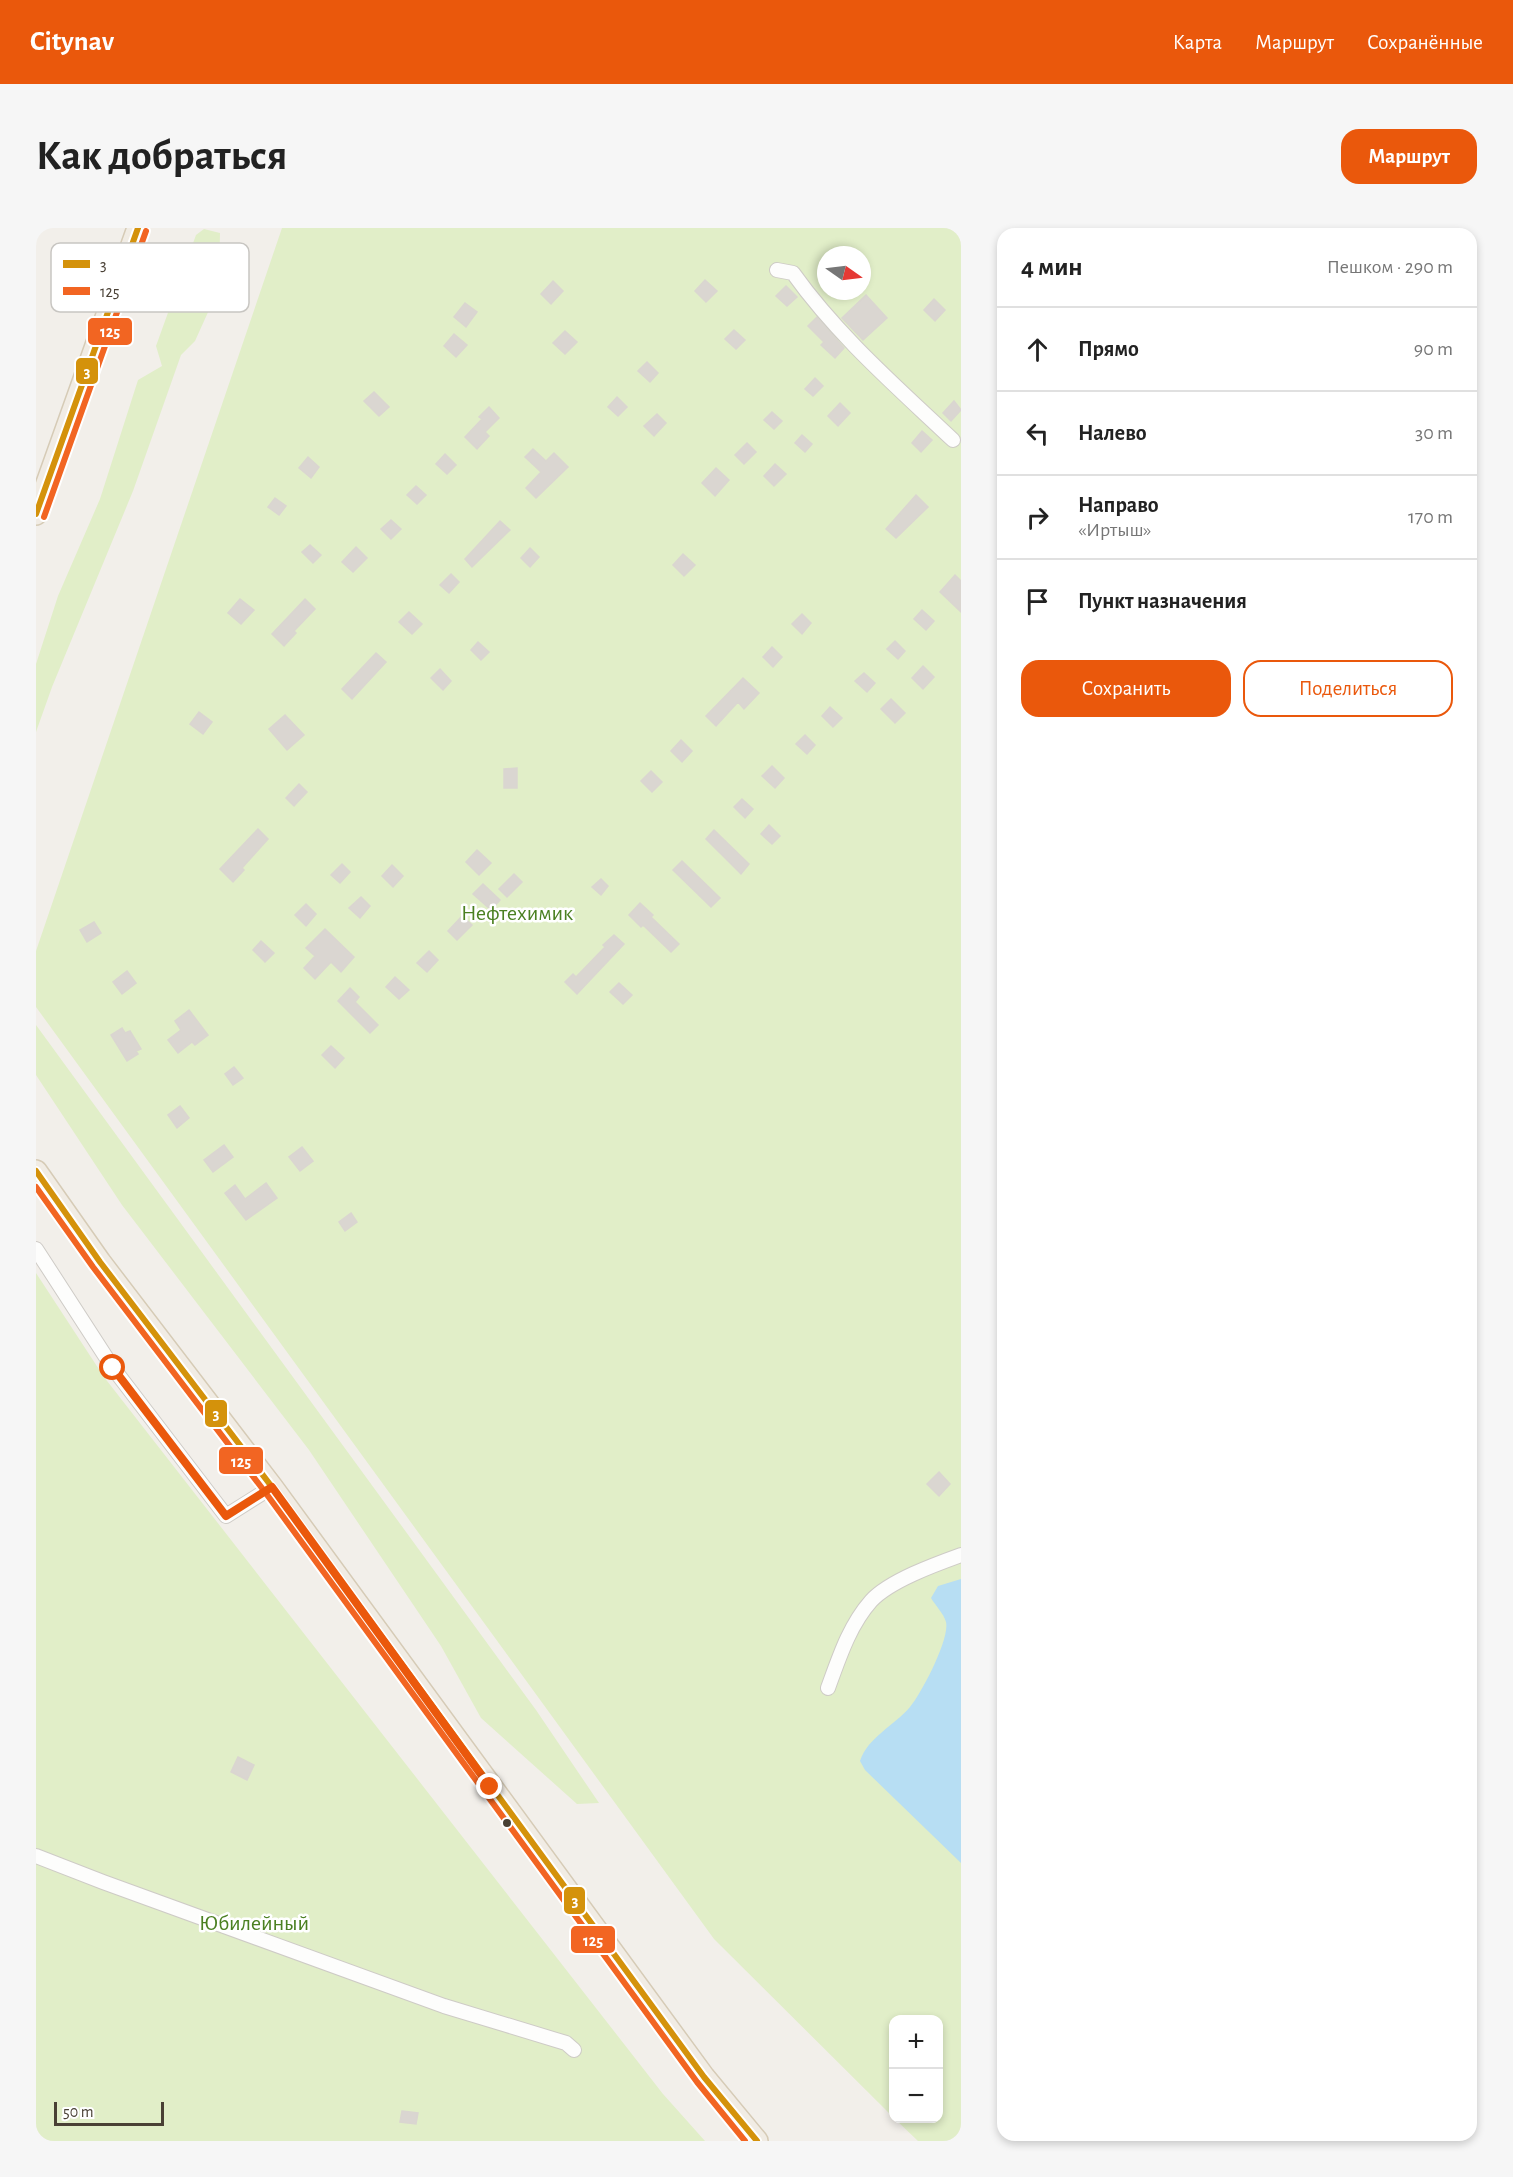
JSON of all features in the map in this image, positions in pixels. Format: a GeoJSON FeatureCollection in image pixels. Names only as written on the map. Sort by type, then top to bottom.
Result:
{"type":"FeatureCollection","features":[{"type":"Feature","properties":{"kind":"main road"},"geometry":{"type":"LineString","coordinates":[[133,243],[138,228]]}},
{"type":"Feature","properties":{"kind":"main road"},"geometry":{"type":"LineString","coordinates":[[36,514],[108,312]]}},
{"type":"Feature","properties":{"kind":"main road"},"geometry":{"type":"LineString","coordinates":[[36,1171],[100,1262],[272,1487],[704,2077],[757,2141]]}},
{"type":"Feature","properties":{"kind":"street"},"geometry":{"type":"LineString","coordinates":[[777,270],[793,273],[815,304],[854,345],[953,440]]}},
{"type":"Feature","properties":{"kind":"street"},"geometry":{"type":"LineString","coordinates":[[36,1249],[113,1368],[226,1516],[272,1487]]}},
{"type":"Feature","properties":{"kind":"street"},"geometry":{"type":"LineString","coordinates":[[828,1688],[848,1635],[872,1600],[906,1577],[961,1555]]}},
{"type":"Feature","properties":{"kind":"street"},"geometry":{"type":"LineString","coordinates":[[36,1856],[444,2006],[566,2043],[574,2050]]}},
{"type":"Feature","properties":{"kind":"green space","name":"Нефтехимик"},"geometry":{"type":"Polygon","coordinates":[[[282,228],[961,228],[961,2141],[918,2141],[899,2123],[943,2123],[943,2015],[889,2015],[889,2113],[714,1939],[36,1007],[36,951],[282,228]]]}},
{"type":"Feature","properties":{"kind":"green space"},"geometry":{"type":"Polygon","coordinates":[[[204,229],[220,233],[220,243],[193,243],[196,235],[204,229]]]}},
{"type":"Feature","properties":{"kind":"green space"},"geometry":{"type":"Polygon","coordinates":[[[168,312],[208,312],[195,341],[181,355],[133,491],[52,687],[36,732],[36,664],[58,596],[100,499],[138,380],[162,366],[156,346],[168,312]]]}},
{"type":"Feature","properties":{"kind":"green space"},"geometry":{"type":"Polygon","coordinates":[[[36,1025],[536,1710],[599,1803],[577,1804],[481,1718],[441,1646],[309,1450],[122,1205],[36,1075],[36,1025]]]}},
{"type":"Feature","properties":{"kind":"green space","name":"Юбилейный"},"geometry":{"type":"Polygon","coordinates":[[[36,1273],[104,1377],[663,2094],[705,2141],[36,2141],[36,1273]]]}},
{"type":"Feature","properties":{"kind":"water"},"geometry":{"type":"Polygon","coordinates":[[[961,1579],[961,1863],[865,1770],[860,1761],[869,1745],[904,1714],[921,1691],[934,1666],[946,1630],[945,1619],[931,1598],[938,1586],[961,1579]]]}},
{"type":"Feature","properties":{"kind":"building"},"geometry":{"type":"Polygon","coordinates":[[[705,280],[717,291],[706,302],[695,291],[705,280]]]}},
{"type":"Feature","properties":{"kind":"building"},"geometry":{"type":"Polygon","coordinates":[[[553,281],[563,291],[551,304],[541,294],[553,281]]]}},
{"type":"Feature","properties":{"kind":"building"},"geometry":{"type":"Polygon","coordinates":[[[786,286],[797,297],[787,306],[776,296],[786,286]]]}},
{"type":"Feature","properties":{"kind":"building"},"geometry":{"type":"Polygon","coordinates":[[[934,299],[945,310],[935,321],[924,310],[934,299]]]}},
{"type":"Feature","properties":{"kind":"building"},"geometry":{"type":"Polygon","coordinates":[[[861,300],[871,300],[887,318],[863,340],[842,318],[861,300]]]}},
{"type":"Feature","properties":{"kind":"building"},"geometry":{"type":"Polygon","coordinates":[[[465,303],[477,312],[466,327],[454,317],[465,303]]]}},
{"type":"Feature","properties":{"kind":"building"},"geometry":{"type":"Polygon","coordinates":[[[817,317],[844,348],[835,358],[821,345],[824,342],[808,326],[817,317]]]}},
{"type":"Feature","properties":{"kind":"building"},"geometry":{"type":"Polygon","coordinates":[[[734,330],[745,340],[736,349],[725,339],[734,330]]]}},
{"type":"Feature","properties":{"kind":"building"},"geometry":{"type":"Polygon","coordinates":[[[565,331],[577,342],[565,354],[553,343],[565,331]]]}},
{"type":"Feature","properties":{"kind":"building"},"geometry":{"type":"Polygon","coordinates":[[[454,334],[467,345],[456,357],[444,346],[454,334]]]}},
{"type":"Feature","properties":{"kind":"building"},"geometry":{"type":"Polygon","coordinates":[[[647,362],[658,373],[650,382],[638,371],[647,362]]]}},
{"type":"Feature","properties":{"kind":"building"},"geometry":{"type":"Polygon","coordinates":[[[815,378],[823,386],[813,396],[805,389],[815,378]]]}},
{"type":"Feature","properties":{"kind":"building"},"geometry":{"type":"Polygon","coordinates":[[[374,392],[389,407],[379,416],[364,401],[374,392]]]}},
{"type":"Feature","properties":{"kind":"building"},"geometry":{"type":"Polygon","coordinates":[[[617,397],[627,407],[618,416],[608,407],[617,397]]]}},
{"type":"Feature","properties":{"kind":"building"},"geometry":{"type":"Polygon","coordinates":[[[954,401],[961,410],[951,421],[943,413],[954,401]]]}},
{"type":"Feature","properties":{"kind":"building"},"geometry":{"type":"Polygon","coordinates":[[[840,403],[850,413],[838,426],[828,416],[840,403]]]}},
{"type":"Feature","properties":{"kind":"building"},"geometry":{"type":"Polygon","coordinates":[[[489,407],[499,418],[485,432],[489,436],[477,449],[465,437],[482,419],[479,417],[489,407]]]}},
{"type":"Feature","properties":{"kind":"building"},"geometry":{"type":"Polygon","coordinates":[[[772,412],[782,421],[774,429],[764,420],[772,412]]]}},
{"type":"Feature","properties":{"kind":"building"},"geometry":{"type":"Polygon","coordinates":[[[657,414],[666,423],[654,436],[644,426],[657,414]]]}},
{"type":"Feature","properties":{"kind":"building"},"geometry":{"type":"Polygon","coordinates":[[[922,431],[932,440],[921,452],[912,443],[922,431]]]}},
{"type":"Feature","properties":{"kind":"building"},"geometry":{"type":"Polygon","coordinates":[[[802,435],[812,444],[805,452],[795,443],[802,435]]]}},
{"type":"Feature","properties":{"kind":"building"},"geometry":{"type":"Polygon","coordinates":[[[747,443],[756,452],[744,464],[735,455],[747,443]]]}},
{"type":"Feature","properties":{"kind":"building"},"geometry":{"type":"Polygon","coordinates":[[[533,449],[546,461],[554,453],[568,467],[536,498],[526,488],[541,472],[525,457],[533,449]]]}},
{"type":"Feature","properties":{"kind":"building"},"geometry":{"type":"Polygon","coordinates":[[[445,454],[456,465],[447,474],[436,464],[445,454]]]}},
{"type":"Feature","properties":{"kind":"building"},"geometry":{"type":"Polygon","coordinates":[[[308,457],[319,467],[311,478],[299,468],[308,457]]]}},
{"type":"Feature","properties":{"kind":"building"},"geometry":{"type":"Polygon","coordinates":[[[775,464],[786,474],[774,486],[764,476],[775,464]]]}},
{"type":"Feature","properties":{"kind":"building"},"geometry":{"type":"Polygon","coordinates":[[[716,468],[729,480],[715,496],[702,483],[716,468]]]}},
{"type":"Feature","properties":{"kind":"building"},"geometry":{"type":"Polygon","coordinates":[[[416,486],[426,495],[417,504],[407,495],[416,486]]]}},
{"type":"Feature","properties":{"kind":"building"},"geometry":{"type":"Polygon","coordinates":[[[916,495],[928,507],[896,538],[886,529],[916,495]]]}},
{"type":"Feature","properties":{"kind":"building"},"geometry":{"type":"Polygon","coordinates":[[[275,498],[286,506],[279,515],[268,507],[275,498]]]}},
{"type":"Feature","properties":{"kind":"building"},"geometry":{"type":"Polygon","coordinates":[[[391,520],[401,529],[391,539],[381,529],[391,520]]]}},
{"type":"Feature","properties":{"kind":"building"},"geometry":{"type":"Polygon","coordinates":[[[500,521],[510,530],[472,567],[465,559],[500,521]]]}},
{"type":"Feature","properties":{"kind":"building"},"geometry":{"type":"Polygon","coordinates":[[[310,545],[321,555],[313,563],[302,552],[310,545]]]}},
{"type":"Feature","properties":{"kind":"building"},"geometry":{"type":"Polygon","coordinates":[[[356,547],[367,558],[353,572],[342,562],[356,547]]]}},
{"type":"Feature","properties":{"kind":"building"},"geometry":{"type":"Polygon","coordinates":[[[530,548],[539,557],[530,567],[521,558],[530,548]]]}},
{"type":"Feature","properties":{"kind":"building"},"geometry":{"type":"Polygon","coordinates":[[[683,554],[695,565],[684,576],[673,565],[683,554]]]}},
{"type":"Feature","properties":{"kind":"building"},"geometry":{"type":"Polygon","coordinates":[[[451,574],[459,582],[449,593],[440,585],[451,574]]]}},
{"type":"Feature","properties":{"kind":"building"},"geometry":{"type":"Polygon","coordinates":[[[955,575],[961,581],[961,612],[940,592],[955,575]]]}},
{"type":"Feature","properties":{"kind":"building"},"geometry":{"type":"Polygon","coordinates":[[[240,599],[254,610],[241,624],[228,613],[240,599]]]}},
{"type":"Feature","properties":{"kind":"building"},"geometry":{"type":"Polygon","coordinates":[[[305,599],[315,609],[294,631],[296,633],[284,646],[272,634],[305,599]]]}},
{"type":"Feature","properties":{"kind":"building"},"geometry":{"type":"Polygon","coordinates":[[[922,610],[934,621],[926,630],[914,619],[922,610]]]}},
{"type":"Feature","properties":{"kind":"building"},"geometry":{"type":"Polygon","coordinates":[[[409,612],[422,624],[412,634],[399,622],[409,612]]]}},
{"type":"Feature","properties":{"kind":"building"},"geometry":{"type":"Polygon","coordinates":[[[802,614],[811,623],[802,634],[792,624],[802,614]]]}},
{"type":"Feature","properties":{"kind":"building"},"geometry":{"type":"Polygon","coordinates":[[[895,641],[905,651],[898,659],[887,649],[895,641]]]}},
{"type":"Feature","properties":{"kind":"building"},"geometry":{"type":"Polygon","coordinates":[[[478,642],[489,652],[481,660],[471,650],[478,642]]]}},
{"type":"Feature","properties":{"kind":"building"},"geometry":{"type":"Polygon","coordinates":[[[772,647],[782,657],[773,667],[763,657],[772,647]]]}},
{"type":"Feature","properties":{"kind":"building"},"geometry":{"type":"Polygon","coordinates":[[[376,653],[386,662],[352,699],[342,689],[376,653]]]}},
{"type":"Feature","properties":{"kind":"building"},"geometry":{"type":"Polygon","coordinates":[[[923,666],[934,677],[923,689],[912,678],[923,666]]]}},
{"type":"Feature","properties":{"kind":"building"},"geometry":{"type":"Polygon","coordinates":[[[440,669],[451,681],[443,690],[431,678],[440,669]]]}},
{"type":"Feature","properties":{"kind":"building"},"geometry":{"type":"Polygon","coordinates":[[[864,673],[875,683],[867,692],[855,681],[864,673]]]}},
{"type":"Feature","properties":{"kind":"building"},"geometry":{"type":"Polygon","coordinates":[[[743,678],[759,693],[744,709],[738,702],[716,726],[706,716],[743,678]]]}},
{"type":"Feature","properties":{"kind":"building"},"geometry":{"type":"Polygon","coordinates":[[[891,699],[905,713],[895,723],[881,709],[891,699]]]}},
{"type":"Feature","properties":{"kind":"building"},"geometry":{"type":"Polygon","coordinates":[[[830,707],[842,718],[833,727],[822,716],[830,707]]]}},
{"type":"Feature","properties":{"kind":"building"},"geometry":{"type":"Polygon","coordinates":[[[199,712],[212,722],[203,734],[190,724],[199,712]]]}},
{"type":"Feature","properties":{"kind":"building"},"geometry":{"type":"Polygon","coordinates":[[[285,715],[304,735],[287,750],[269,729],[285,715]]]}},
{"type":"Feature","properties":{"kind":"building"},"geometry":{"type":"Polygon","coordinates":[[[805,735],[815,745],[807,754],[796,744],[805,735]]]}},
{"type":"Feature","properties":{"kind":"building"},"geometry":{"type":"Polygon","coordinates":[[[681,740],[692,751],[682,762],[671,751],[681,740]]]}},
{"type":"Feature","properties":{"kind":"building"},"geometry":{"type":"Polygon","coordinates":[[[772,766],[784,778],[775,788],[762,776],[772,766]]]}},
{"type":"Feature","properties":{"kind":"building"},"geometry":{"type":"Polygon","coordinates":[[[517,768],[517,788],[504,788],[504,769],[517,768]]]}},
{"type":"Feature","properties":{"kind":"building"},"geometry":{"type":"Polygon","coordinates":[[[651,771],[662,782],[652,792],[641,781],[651,771]]]}},
{"type":"Feature","properties":{"kind":"building"},"geometry":{"type":"Polygon","coordinates":[[[299,784],[307,792],[294,806],[286,798],[299,784]]]}},
{"type":"Feature","properties":{"kind":"building"},"geometry":{"type":"Polygon","coordinates":[[[742,799],[753,809],[745,818],[734,807],[742,799]]]}},
{"type":"Feature","properties":{"kind":"building"},"geometry":{"type":"Polygon","coordinates":[[[769,825],[780,836],[772,844],[761,834],[769,825]]]}},
{"type":"Feature","properties":{"kind":"building"},"geometry":{"type":"Polygon","coordinates":[[[258,829],[268,839],[242,868],[244,870],[233,882],[220,869],[258,829]]]}},
{"type":"Feature","properties":{"kind":"building"},"geometry":{"type":"Polygon","coordinates":[[[714,830],[749,864],[741,874],[706,839],[714,830]]]}},
{"type":"Feature","properties":{"kind":"building"},"geometry":{"type":"Polygon","coordinates":[[[477,850],[491,863],[479,875],[466,862],[477,850]]]}},
{"type":"Feature","properties":{"kind":"building"},"geometry":{"type":"Polygon","coordinates":[[[682,861],[720,898],[711,907],[673,870],[682,861]]]}},
{"type":"Feature","properties":{"kind":"building"},"geometry":{"type":"Polygon","coordinates":[[[342,864],[350,872],[340,883],[331,875],[342,864]]]}},
{"type":"Feature","properties":{"kind":"building"},"geometry":{"type":"Polygon","coordinates":[[[392,865],[403,876],[393,887],[382,876],[392,865]]]}},
{"type":"Feature","properties":{"kind":"building"},"geometry":{"type":"Polygon","coordinates":[[[514,874],[522,882],[507,897],[499,889],[514,874]]]}},
{"type":"Feature","properties":{"kind":"building"},"geometry":{"type":"Polygon","coordinates":[[[601,879],[608,886],[601,895],[592,887],[601,879]]]}},
{"type":"Feature","properties":{"kind":"building"},"geometry":{"type":"Polygon","coordinates":[[[483,884],[500,900],[491,910],[473,894],[483,884]]]}},
{"type":"Feature","properties":{"kind":"building"},"geometry":{"type":"Polygon","coordinates":[[[361,897],[370,906],[360,918],[349,908],[361,897]]]}},
{"type":"Feature","properties":{"kind":"building"},"geometry":{"type":"Polygon","coordinates":[[[640,903],[679,944],[671,952],[629,915],[640,903]]]}},
{"type":"Feature","properties":{"kind":"building"},"geometry":{"type":"Polygon","coordinates":[[[306,904],[316,914],[306,926],[295,915],[306,904]]]}},
{"type":"Feature","properties":{"kind":"building"},"geometry":{"type":"Polygon","coordinates":[[[462,916],[472,925],[457,940],[448,931],[462,916]]]}},
{"type":"Feature","properties":{"kind":"building"},"geometry":{"type":"Polygon","coordinates":[[[94,922],[101,933],[87,942],[80,930],[94,922]]]}},
{"type":"Feature","properties":{"kind":"building"},"geometry":{"type":"Polygon","coordinates":[[[325,929],[354,957],[341,972],[331,962],[315,979],[304,968],[315,956],[306,948],[325,929]]]}},
{"type":"Feature","properties":{"kind":"building"},"geometry":{"type":"Polygon","coordinates":[[[614,935],[624,944],[577,994],[565,982],[573,974],[576,977],[614,935]]]}},
{"type":"Feature","properties":{"kind":"building"},"geometry":{"type":"Polygon","coordinates":[[[261,941],[274,953],[265,962],[253,950],[261,941]]]}},
{"type":"Feature","properties":{"kind":"building"},"geometry":{"type":"Polygon","coordinates":[[[429,951],[438,960],[427,972],[417,963],[429,951]]]}},
{"type":"Feature","properties":{"kind":"building"},"geometry":{"type":"Polygon","coordinates":[[[127,971],[136,983],[122,994],[113,982],[127,971]]]}},
{"type":"Feature","properties":{"kind":"building"},"geometry":{"type":"Polygon","coordinates":[[[395,977],[409,990],[399,999],[386,987],[395,977]]]}},
{"type":"Feature","properties":{"kind":"building"},"geometry":{"type":"Polygon","coordinates":[[[619,983],[632,995],[623,1004],[610,992],[619,983]]]}},
{"type":"Feature","properties":{"kind":"building"},"geometry":{"type":"Polygon","coordinates":[[[350,988],[359,997],[355,1002],[378,1025],[370,1033],[338,1001],[350,988]]]}},
{"type":"Feature","properties":{"kind":"building"},"geometry":{"type":"Polygon","coordinates":[[[189,1010],[208,1035],[195,1045],[192,1042],[178,1053],[168,1040],[181,1030],[175,1021],[189,1010]]]}},
{"type":"Feature","properties":{"kind":"building"},"geometry":{"type":"Polygon","coordinates":[[[122,1028],[125,1033],[130,1031],[141,1049],[136,1051],[138,1054],[127,1061],[111,1035],[122,1028]]]}},
{"type":"Feature","properties":{"kind":"building"},"geometry":{"type":"Polygon","coordinates":[[[331,1046],[344,1058],[335,1068],[322,1055],[331,1046]]]}},
{"type":"Feature","properties":{"kind":"building"},"geometry":{"type":"Polygon","coordinates":[[[234,1067],[243,1078],[233,1085],[225,1074],[234,1067]]]}},
{"type":"Feature","properties":{"kind":"building"},"geometry":{"type":"Polygon","coordinates":[[[180,1106],[189,1118],[177,1128],[168,1115],[180,1106]]]}},
{"type":"Feature","properties":{"kind":"building"},"geometry":{"type":"Polygon","coordinates":[[[224,1145],[233,1157],[213,1172],[204,1160],[224,1145]]]}},
{"type":"Feature","properties":{"kind":"building"},"geometry":{"type":"Polygon","coordinates":[[[302,1147],[313,1161],[300,1171],[289,1157],[302,1147]]]}},
{"type":"Feature","properties":{"kind":"building"},"geometry":{"type":"Polygon","coordinates":[[[266,1183],[277,1198],[246,1220],[225,1193],[235,1185],[245,1199],[266,1183]]]}},
{"type":"Feature","properties":{"kind":"building"},"geometry":{"type":"Polygon","coordinates":[[[351,1213],[357,1222],[345,1231],[339,1222],[351,1213]]]}},
{"type":"Feature","properties":{"kind":"building"},"geometry":{"type":"Polygon","coordinates":[[[939,1472],[950,1484],[939,1496],[927,1484],[939,1472]]]}},
{"type":"Feature","properties":{"kind":"building"},"geometry":{"type":"Polygon","coordinates":[[[238,1757],[254,1765],[247,1780],[231,1772],[238,1757]]]}},
{"type":"Feature","properties":{"kind":"building"},"geometry":{"type":"Polygon","coordinates":[[[402,2111],[418,2113],[416,2124],[400,2122],[402,2111]]]}},
{"type":"Feature","properties":{"kind":"transit line","name":"3"},"geometry":{"type":"LineString","coordinates":[[133,243],[138,228]]}},
{"type":"Feature","properties":{"kind":"transit line","name":"125"},"geometry":{"type":"LineString","coordinates":[[142,243],[146,231]]}},
{"type":"Feature","properties":{"kind":"transit line","name":"3"},"geometry":{"type":"LineString","coordinates":[[36,514],[108,312]]}},
{"type":"Feature","properties":{"kind":"transit line","name":"125"},"geometry":{"type":"LineString","coordinates":[[44,517],[117,312]]}},
{"type":"Feature","properties":{"kind":"transit line","name":"3"},"geometry":{"type":"LineString","coordinates":[[36,1171],[100,1262],[272,1487],[704,2077],[757,2141]]}},
{"type":"Feature","properties":{"kind":"transit line","name":"125"},"geometry":{"type":"LineString","coordinates":[[36,1187],[93,1267],[265,1492],[697,2082],[745,2141]]}},
{"type":"Feature","properties":{"kind":"route"},"geometry":{"type":"LineString","coordinates":[[113,1368],[226,1516],[272,1487],[490,1787]]}}]}
